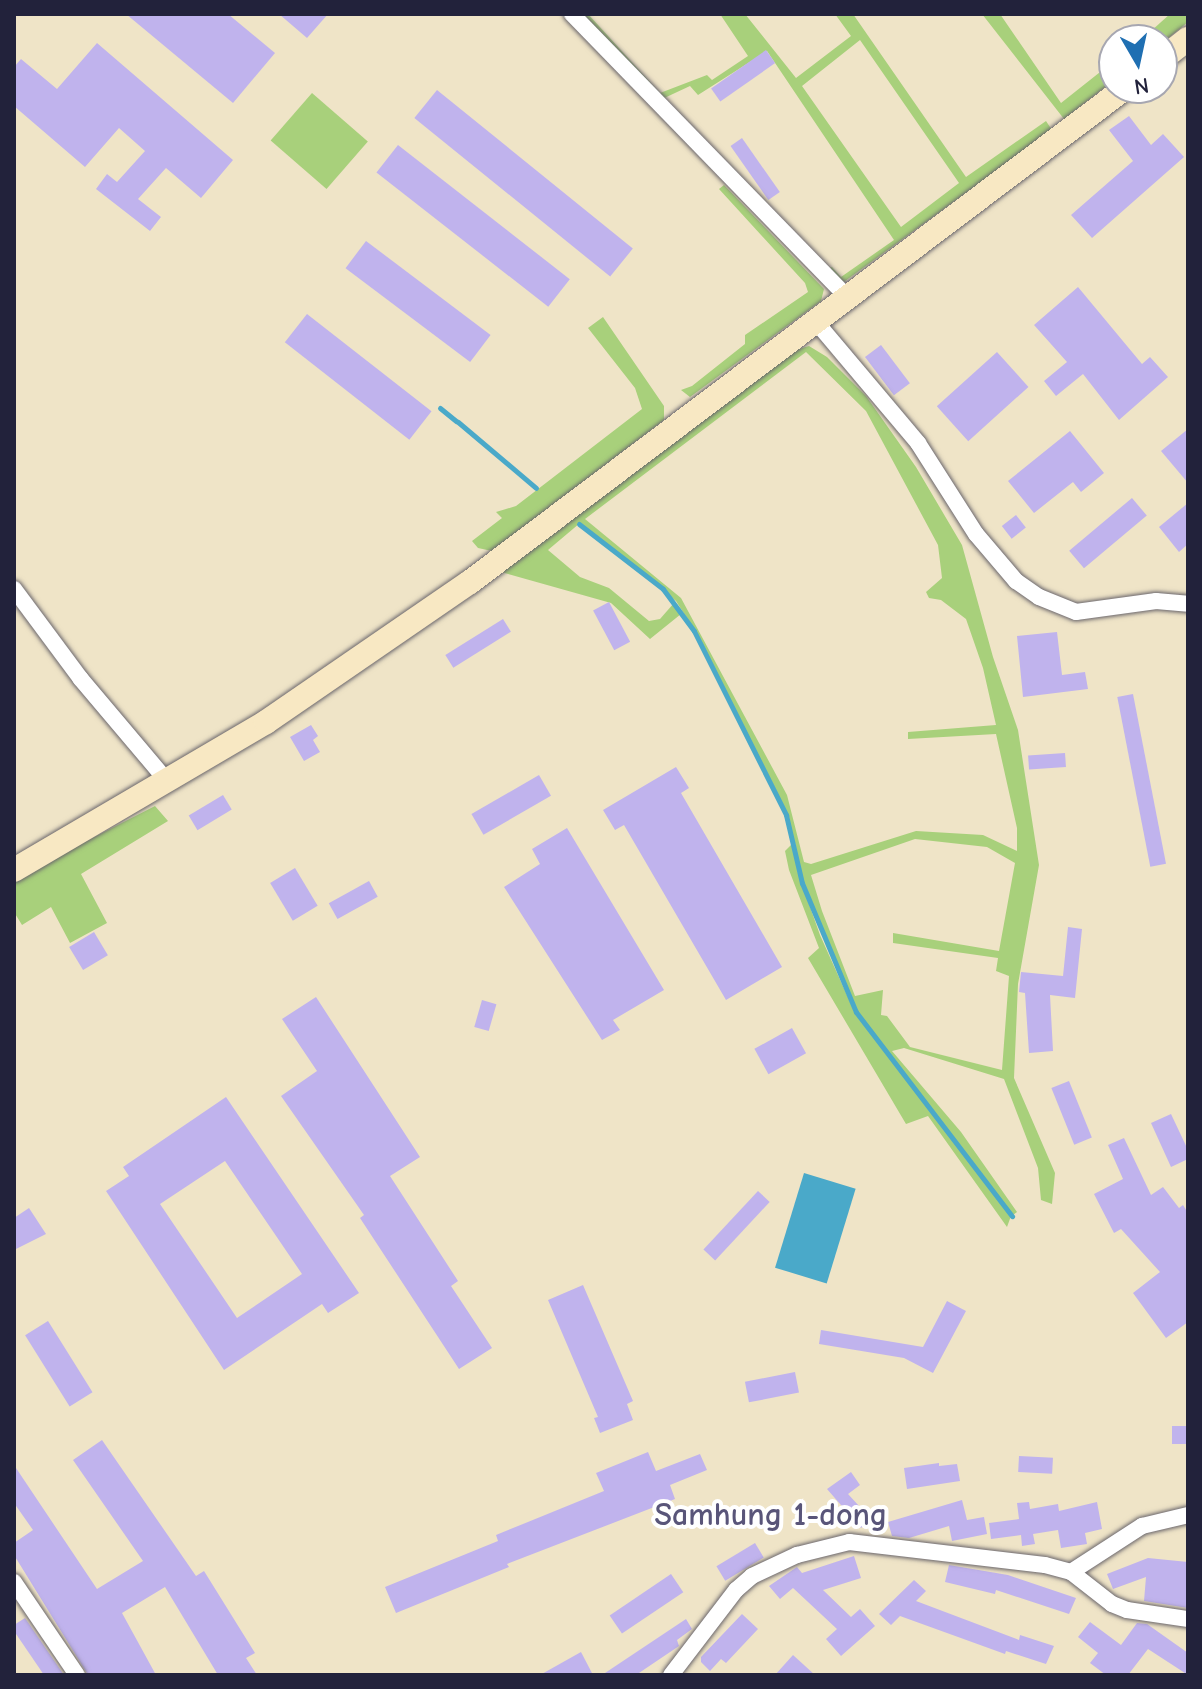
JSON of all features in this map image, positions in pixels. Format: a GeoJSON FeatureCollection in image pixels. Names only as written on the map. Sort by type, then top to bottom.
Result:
{"type":"FeatureCollection","features":[{"type":"Feature","properties":{"kind":"street"},"geometry":{"type":"LineString","coordinates":[[572,14],[849,299]]}},
{"type":"Feature","properties":{"kind":"street"},"geometry":{"type":"LineString","coordinates":[[14,870],[266,722],[470,582],[1104,104]]}},
{"type":"Feature","properties":{"kind":"street"},"geometry":{"type":"LineString","coordinates":[[817,323],[918,443],[976,534],[1016,581],[1039,597],[1076,612],[1131,602],[1188,604]]}},
{"type":"Feature","properties":{"kind":"street"},"geometry":{"type":"LineString","coordinates":[[14,589],[80,678],[167,781]]}},
{"type":"Feature","properties":{"kind":"street"},"geometry":{"type":"LineString","coordinates":[[1071,1572],[1142,1526],[1188,1515]]}},
{"type":"Feature","properties":{"kind":"street"},"geometry":{"type":"LineString","coordinates":[[671,1675],[736,1590],[752,1576],[797,1555],[849,1542],[1045,1565],[1071,1572],[1127,1610],[1188,1619]]}},
{"type":"Feature","properties":{"kind":"street"},"geometry":{"type":"LineString","coordinates":[[14,1582],[77,1675]]}},
{"type":"Feature","properties":{"kind":"green space"},"geometry":{"type":"Polygon","coordinates":[[[582,14],[588,14],[660,93],[707,75],[712,80],[748,56],[720,14],[745,14],[796,78],[851,36],[835,14],[853,14],[966,177],[1046,121],[1052,130],[841,284],[826,269],[832,267],[841,277],[894,240],[767,51],[698,95],[690,86],[660,100],[582,14]],[[860,40],[802,86],[901,227],[959,183],[860,40]]]}},
{"type":"Feature","properties":{"kind":"green space"},"geometry":{"type":"Polygon","coordinates":[[[982,14],[1000,14],[1061,103],[1098,74],[1098,92],[1064,119],[982,14]]]}},
{"type":"Feature","properties":{"kind":"green space"},"geometry":{"type":"Polygon","coordinates":[[[1170,14],[1188,14],[1188,22],[1178,30],[1178,24],[1159,24],[1170,14]]]}},
{"type":"Feature","properties":{"kind":"green space"},"geometry":{"type":"Polygon","coordinates":[[[312,93],[368,142],[327,189],[271,141],[312,93]]]}},
{"type":"Feature","properties":{"kind":"green space"},"geometry":{"type":"Polygon","coordinates":[[[724,185],[824,289],[821,301],[690,397],[681,390],[692,386],[745,344],[745,335],[808,292],[805,283],[719,189],[724,185]]]}},
{"type":"Feature","properties":{"kind":"green space"},"geometry":{"type":"Polygon","coordinates":[[[603,317],[664,406],[664,420],[492,551],[478,548],[472,541],[502,518],[496,512],[516,506],[642,409],[635,388],[588,328],[603,317]]]}},
{"type":"Feature","properties":{"kind":"green space"},"geometry":{"type":"Polygon","coordinates":[[[809,346],[827,357],[866,396],[916,467],[962,545],[993,657],[1018,730],[1039,865],[1018,984],[1014,1078],[1055,1173],[1052,1204],[1041,1200],[1038,1168],[1004,1079],[904,1048],[892,1051],[961,1132],[1017,1212],[1013,1215],[857,1012],[803,883],[795,843],[777,792],[695,631],[676,601],[580,523],[548,550],[580,577],[609,588],[649,621],[660,619],[674,603],[681,614],[650,639],[611,603],[501,572],[638,466],[799,349],[809,346]],[[806,352],[585,519],[681,598],[787,795],[804,862],[811,864],[916,831],[983,835],[1017,851],[1017,828],[996,734],[908,739],[908,732],[996,725],[983,668],[966,619],[941,600],[929,598],[926,592],[942,578],[938,545],[866,411],[806,352]],[[915,839],[811,875],[822,911],[855,996],[883,990],[881,1015],[887,1016],[910,1047],[1002,1070],[1009,976],[996,971],[998,958],[893,943],[893,933],[999,951],[1015,863],[987,847],[915,839]]]}},
{"type":"Feature","properties":{"kind":"green space"},"geometry":{"type":"Polygon","coordinates":[[[155,806],[168,821],[81,874],[107,923],[70,943],[51,907],[22,925],[14,912],[14,878],[155,806]]]}},
{"type":"Feature","properties":{"kind":"green space"},"geometry":{"type":"Polygon","coordinates":[[[793,843],[798,873],[820,935],[855,1013],[1011,1216],[1007,1227],[928,1116],[906,1124],[808,958],[819,948],[789,870],[785,851],[793,843]]]}},
{"type":"Feature","properties":{"kind":"water"},"geometry":{"type":"Polygon","coordinates":[[[804,1173],[856,1189],[827,1283],[775,1268],[804,1173]]]}},
{"type":"Feature","properties":{"kind":"building"},"geometry":{"type":"Polygon","coordinates":[[[126,14],[228,14],[275,53],[233,103],[126,14]]]}},
{"type":"Feature","properties":{"kind":"building"},"geometry":{"type":"Polygon","coordinates":[[[279,14],[328,14],[307,38],[279,14]]]}},
{"type":"Feature","properties":{"kind":"building"},"geometry":{"type":"Polygon","coordinates":[[[97,43],[233,160],[201,198],[166,168],[138,199],[161,217],[150,231],[96,189],[107,174],[117,182],[145,151],[119,128],[85,167],[14,106],[14,67],[21,59],[57,89],[97,43]]]}},
{"type":"Feature","properties":{"kind":"building"},"geometry":{"type":"Polygon","coordinates":[[[766,50],[775,63],[720,102],[711,88],[766,50]]]}},
{"type":"Feature","properties":{"kind":"building"},"geometry":{"type":"Polygon","coordinates":[[[437,90],[633,249],[610,277],[414,118],[437,90]]]}},
{"type":"Feature","properties":{"kind":"building"},"geometry":{"type":"Polygon","coordinates":[[[1129,116],[1151,145],[1163,134],[1184,157],[1092,238],[1071,215],[1133,161],[1109,130],[1129,116]]]}},
{"type":"Feature","properties":{"kind":"building"},"geometry":{"type":"Polygon","coordinates":[[[742,138],[780,192],[768,200],[731,146],[742,138]]]}},
{"type":"Feature","properties":{"kind":"building"},"geometry":{"type":"Polygon","coordinates":[[[398,145],[570,279],[548,307],[376,173],[398,145]]]}},
{"type":"Feature","properties":{"kind":"building"},"geometry":{"type":"Polygon","coordinates":[[[366,241],[491,335],[470,362],[346,268],[366,241]]]}},
{"type":"Feature","properties":{"kind":"building"},"geometry":{"type":"Polygon","coordinates":[[[1078,287],[1142,364],[1150,357],[1168,377],[1119,420],[1083,374],[1056,396],[1044,381],[1067,362],[1034,325],[1078,287]]]}},
{"type":"Feature","properties":{"kind":"building"},"geometry":{"type":"Polygon","coordinates":[[[307,314],[432,411],[409,440],[285,342],[307,314]]]}},
{"type":"Feature","properties":{"kind":"building"},"geometry":{"type":"Polygon","coordinates":[[[881,345],[910,383],[894,395],[865,357],[881,345]]]}},
{"type":"Feature","properties":{"kind":"building"},"geometry":{"type":"Polygon","coordinates":[[[997,352],[1028,387],[968,441],[937,406],[997,352]]]}},
{"type":"Feature","properties":{"kind":"building"},"geometry":{"type":"Polygon","coordinates":[[[1188,429],[1188,483],[1161,451],[1188,429]]]}},
{"type":"Feature","properties":{"kind":"building"},"geometry":{"type":"Polygon","coordinates":[[[1070,431],[1104,473],[1081,492],[1073,482],[1034,513],[1008,481],[1070,431]]]}},
{"type":"Feature","properties":{"kind":"building"},"geometry":{"type":"Polygon","coordinates":[[[1132,498],[1147,516],[1084,568],[1069,551],[1132,498]]]}},
{"type":"Feature","properties":{"kind":"building"},"geometry":{"type":"Polygon","coordinates":[[[1188,503],[1188,544],[1179,552],[1159,527],[1188,503]]]}},
{"type":"Feature","properties":{"kind":"building"},"geometry":{"type":"Polygon","coordinates":[[[1016,515],[1026,528],[1012,539],[1002,526],[1016,515]]]}},
{"type":"Feature","properties":{"kind":"building"},"geometry":{"type":"Polygon","coordinates":[[[609,602],[630,642],[614,650],[593,610],[609,602]]]}},
{"type":"Feature","properties":{"kind":"building"},"geometry":{"type":"Polygon","coordinates":[[[503,619],[511,632],[453,668],[445,655],[503,619]]]}},
{"type":"Feature","properties":{"kind":"building"},"geometry":{"type":"Polygon","coordinates":[[[1057,632],[1062,675],[1085,672],[1088,689],[1023,697],[1017,636],[1057,632]]]}},
{"type":"Feature","properties":{"kind":"building"},"geometry":{"type":"Polygon","coordinates":[[[1133,694],[1166,864],[1150,867],[1117,697],[1133,694]]]}},
{"type":"Feature","properties":{"kind":"building"},"geometry":{"type":"Polygon","coordinates":[[[311,725],[318,736],[313,740],[320,752],[304,761],[290,737],[311,725]]]}},
{"type":"Feature","properties":{"kind":"building"},"geometry":{"type":"Polygon","coordinates":[[[1065,753],[1066,767],[1029,770],[1028,756],[1065,753]]]}},
{"type":"Feature","properties":{"kind":"building"},"geometry":{"type":"Polygon","coordinates":[[[676,767],[689,788],[681,793],[782,967],[726,1000],[624,825],[615,830],[603,810],[676,767]]]}},
{"type":"Feature","properties":{"kind":"building"},"geometry":{"type":"Polygon","coordinates":[[[539,775],[551,796],[483,835],[471,814],[539,775]]]}},
{"type":"Feature","properties":{"kind":"building"},"geometry":{"type":"Polygon","coordinates":[[[223,795],[232,810],[197,830],[189,816],[223,795]]]}},
{"type":"Feature","properties":{"kind":"building"},"geometry":{"type":"Polygon","coordinates":[[[567,828],[664,990],[613,1020],[620,1030],[602,1040],[504,887],[540,864],[532,849],[567,828]]]}},
{"type":"Feature","properties":{"kind":"building"},"geometry":{"type":"Polygon","coordinates":[[[295,868],[318,906],[293,921],[270,883],[295,868]]]}},
{"type":"Feature","properties":{"kind":"building"},"geometry":{"type":"Polygon","coordinates":[[[369,881],[378,897],[337,919],[329,903],[369,881]]]}},
{"type":"Feature","properties":{"kind":"building"},"geometry":{"type":"Polygon","coordinates":[[[1068,927],[1082,929],[1075,998],[1050,995],[1053,1051],[1029,1053],[1025,993],[1019,992],[1021,972],[1063,976],[1068,927]]]}},
{"type":"Feature","properties":{"kind":"building"},"geometry":{"type":"Polygon","coordinates":[[[94,932],[108,955],[83,970],[69,947],[94,932]]]}},
{"type":"Feature","properties":{"kind":"building"},"geometry":{"type":"Polygon","coordinates":[[[316,997],[420,1157],[390,1176],[458,1281],[451,1286],[492,1348],[459,1369],[360,1218],[364,1215],[281,1096],[317,1071],[282,1019],[316,997]]]}},
{"type":"Feature","properties":{"kind":"building"},"geometry":{"type":"Polygon","coordinates":[[[482,1000],[496,1004],[489,1031],[474,1027],[482,1000]]]}},
{"type":"Feature","properties":{"kind":"building"},"geometry":{"type":"Polygon","coordinates":[[[792,1028],[806,1053],[768,1074],[754,1049],[792,1028]]]}},
{"type":"Feature","properties":{"kind":"building"},"geometry":{"type":"Polygon","coordinates":[[[1069,1081],[1092,1138],[1074,1145],[1051,1088],[1069,1081]]]}},
{"type":"Feature","properties":{"kind":"building"},"geometry":{"type":"Polygon","coordinates":[[[226,1097],[359,1293],[328,1313],[322,1304],[224,1370],[106,1191],[129,1176],[123,1167],[226,1097]],[[225,1161],[160,1204],[237,1318],[302,1274],[225,1161]]]}},
{"type":"Feature","properties":{"kind":"building"},"geometry":{"type":"Polygon","coordinates":[[[1171,1114],[1188,1150],[1188,1159],[1171,1167],[1151,1123],[1171,1114]]]}},
{"type":"Feature","properties":{"kind":"building"},"geometry":{"type":"Polygon","coordinates":[[[1124,1138],[1151,1195],[1163,1187],[1179,1208],[1183,1205],[1188,1213],[1188,1322],[1166,1338],[1133,1293],[1160,1272],[1121,1229],[1114,1233],[1094,1194],[1123,1179],[1108,1145],[1124,1138]]]}},
{"type":"Feature","properties":{"kind":"building"},"geometry":{"type":"Polygon","coordinates":[[[758,1191],[770,1202],[715,1260],[703,1250],[758,1191]]]}},
{"type":"Feature","properties":{"kind":"building"},"geometry":{"type":"Polygon","coordinates":[[[29,1208],[46,1234],[14,1250],[14,1218],[29,1208]]]}},
{"type":"Feature","properties":{"kind":"building"},"geometry":{"type":"Polygon","coordinates":[[[583,1285],[633,1401],[627,1404],[633,1420],[600,1433],[594,1418],[598,1417],[548,1300],[583,1285]]]}},
{"type":"Feature","properties":{"kind":"building"},"geometry":{"type":"Polygon","coordinates":[[[947,1301],[966,1311],[933,1373],[904,1358],[819,1344],[821,1330],[923,1347],[947,1301]]]}},
{"type":"Feature","properties":{"kind":"building"},"geometry":{"type":"Polygon","coordinates":[[[48,1321],[93,1392],[70,1407],[25,1335],[48,1321]]]}},
{"type":"Feature","properties":{"kind":"building"},"geometry":{"type":"Polygon","coordinates":[[[795,1372],[799,1393],[749,1402],[745,1382],[795,1372]]]}},
{"type":"Feature","properties":{"kind":"building"},"geometry":{"type":"Polygon","coordinates":[[[1172,1426],[1188,1426],[1188,1444],[1172,1444],[1172,1426]]]}},
{"type":"Feature","properties":{"kind":"building"},"geometry":{"type":"Polygon","coordinates":[[[102,1440],[196,1576],[204,1571],[255,1653],[246,1658],[257,1675],[218,1675],[165,1587],[122,1613],[156,1675],[88,1675],[14,1555],[14,1543],[33,1530],[14,1503],[14,1465],[97,1589],[143,1561],[73,1460],[102,1440]]]}},
{"type":"Feature","properties":{"kind":"building"},"geometry":{"type":"Polygon","coordinates":[[[648,1452],[656,1471],[700,1454],[707,1470],[670,1485],[675,1499],[507,1564],[509,1567],[396,1613],[385,1587],[498,1541],[496,1535],[604,1491],[596,1473],[648,1452]]]}},
{"type":"Feature","properties":{"kind":"building"},"geometry":{"type":"Polygon","coordinates":[[[1019,1456],[1053,1458],[1052,1474],[1018,1472],[1019,1456]]]}},
{"type":"Feature","properties":{"kind":"building"},"geometry":{"type":"Polygon","coordinates":[[[939,1463],[939,1466],[957,1464],[960,1481],[907,1489],[904,1468],[939,1463]]]}},
{"type":"Feature","properties":{"kind":"building"},"geometry":{"type":"Polygon","coordinates":[[[851,1472],[860,1485],[848,1494],[871,1519],[861,1528],[827,1489],[851,1472]]]}},
{"type":"Feature","properties":{"kind":"building"},"geometry":{"type":"Polygon","coordinates":[[[962,1500],[967,1520],[984,1517],[987,1534],[952,1541],[949,1526],[909,1538],[892,1536],[888,1522],[962,1500]]]}},
{"type":"Feature","properties":{"kind":"building"},"geometry":{"type":"Polygon","coordinates":[[[1029,1502],[1030,1509],[1058,1504],[1059,1511],[1097,1502],[1102,1529],[1085,1533],[1087,1544],[1061,1548],[1058,1530],[1033,1534],[1035,1544],[1022,1546],[1021,1535],[991,1539],[989,1523],[1019,1519],[1017,1503],[1029,1502]]]}},
{"type":"Feature","properties":{"kind":"building"},"geometry":{"type":"Polygon","coordinates":[[[755,1543],[764,1558],[725,1581],[716,1566],[755,1543]]]}},
{"type":"Feature","properties":{"kind":"building"},"geometry":{"type":"Polygon","coordinates":[[[854,1556],[861,1578],[823,1590],[851,1617],[860,1609],[875,1626],[841,1656],[826,1639],[837,1629],[793,1588],[780,1599],[769,1586],[797,1567],[802,1573],[854,1556]]]}},
{"type":"Feature","properties":{"kind":"building"},"geometry":{"type":"Polygon","coordinates":[[[1148,1558],[1188,1562],[1188,1608],[1144,1601],[1146,1577],[1113,1589],[1107,1574],[1148,1558]]]}},
{"type":"Feature","properties":{"kind":"building"},"geometry":{"type":"Polygon","coordinates":[[[949,1565],[1008,1575],[1076,1598],[1069,1614],[996,1590],[995,1594],[945,1582],[949,1565]]]}},
{"type":"Feature","properties":{"kind":"building"},"geometry":{"type":"Polygon","coordinates":[[[671,1574],[683,1592],[622,1634],[610,1615],[671,1574]]]}},
{"type":"Feature","properties":{"kind":"building"},"geometry":{"type":"Polygon","coordinates":[[[914,1580],[926,1591],[916,1601],[1019,1640],[1020,1635],[1054,1646],[1046,1664],[1006,1651],[1005,1654],[900,1616],[891,1625],[879,1614],[914,1580]]]}},
{"type":"Feature","properties":{"kind":"building"},"geometry":{"type":"Polygon","coordinates":[[[742,1614],[758,1629],[726,1663],[721,1659],[710,1671],[701,1662],[701,1657],[742,1614]]]}},
{"type":"Feature","properties":{"kind":"building"},"geometry":{"type":"Polygon","coordinates":[[[25,1618],[64,1675],[44,1675],[14,1631],[14,1625],[25,1618]]]}},
{"type":"Feature","properties":{"kind":"building"},"geometry":{"type":"Polygon","coordinates":[[[686,1619],[692,1629],[677,1640],[679,1646],[636,1675],[602,1675],[686,1619]]]}},
{"type":"Feature","properties":{"kind":"building"},"geometry":{"type":"Polygon","coordinates":[[[1090,1622],[1121,1645],[1137,1623],[1147,1624],[1188,1653],[1188,1675],[1148,1649],[1128,1675],[1106,1675],[1090,1663],[1098,1653],[1078,1637],[1090,1622]]]}},
{"type":"Feature","properties":{"kind":"building"},"geometry":{"type":"Polygon","coordinates":[[[581,1652],[593,1675],[540,1675],[581,1652]]]}},
{"type":"Feature","properties":{"kind":"building"},"geometry":{"type":"Polygon","coordinates":[[[793,1655],[815,1675],[775,1675],[793,1655]]]}},
{"type":"Feature","properties":{"kind":"waterway"},"geometry":{"type":"LineString","coordinates":[[440,408],[456,421]]}},
{"type":"Feature","properties":{"kind":"waterway"},"geometry":{"type":"LineString","coordinates":[[458,422],[536,488]]}},
{"type":"Feature","properties":{"kind":"waterway"},"geometry":{"type":"LineString","coordinates":[[579,524],[663,589],[694,631],[786,815],[802,883],[856,1012],[1012,1216]]}},
{"type":"Feature","properties":{"kind":"district","name":"Samhung 1-dong"},"geometry":{"type":"Point","coordinates":[771,1515]}}]}
